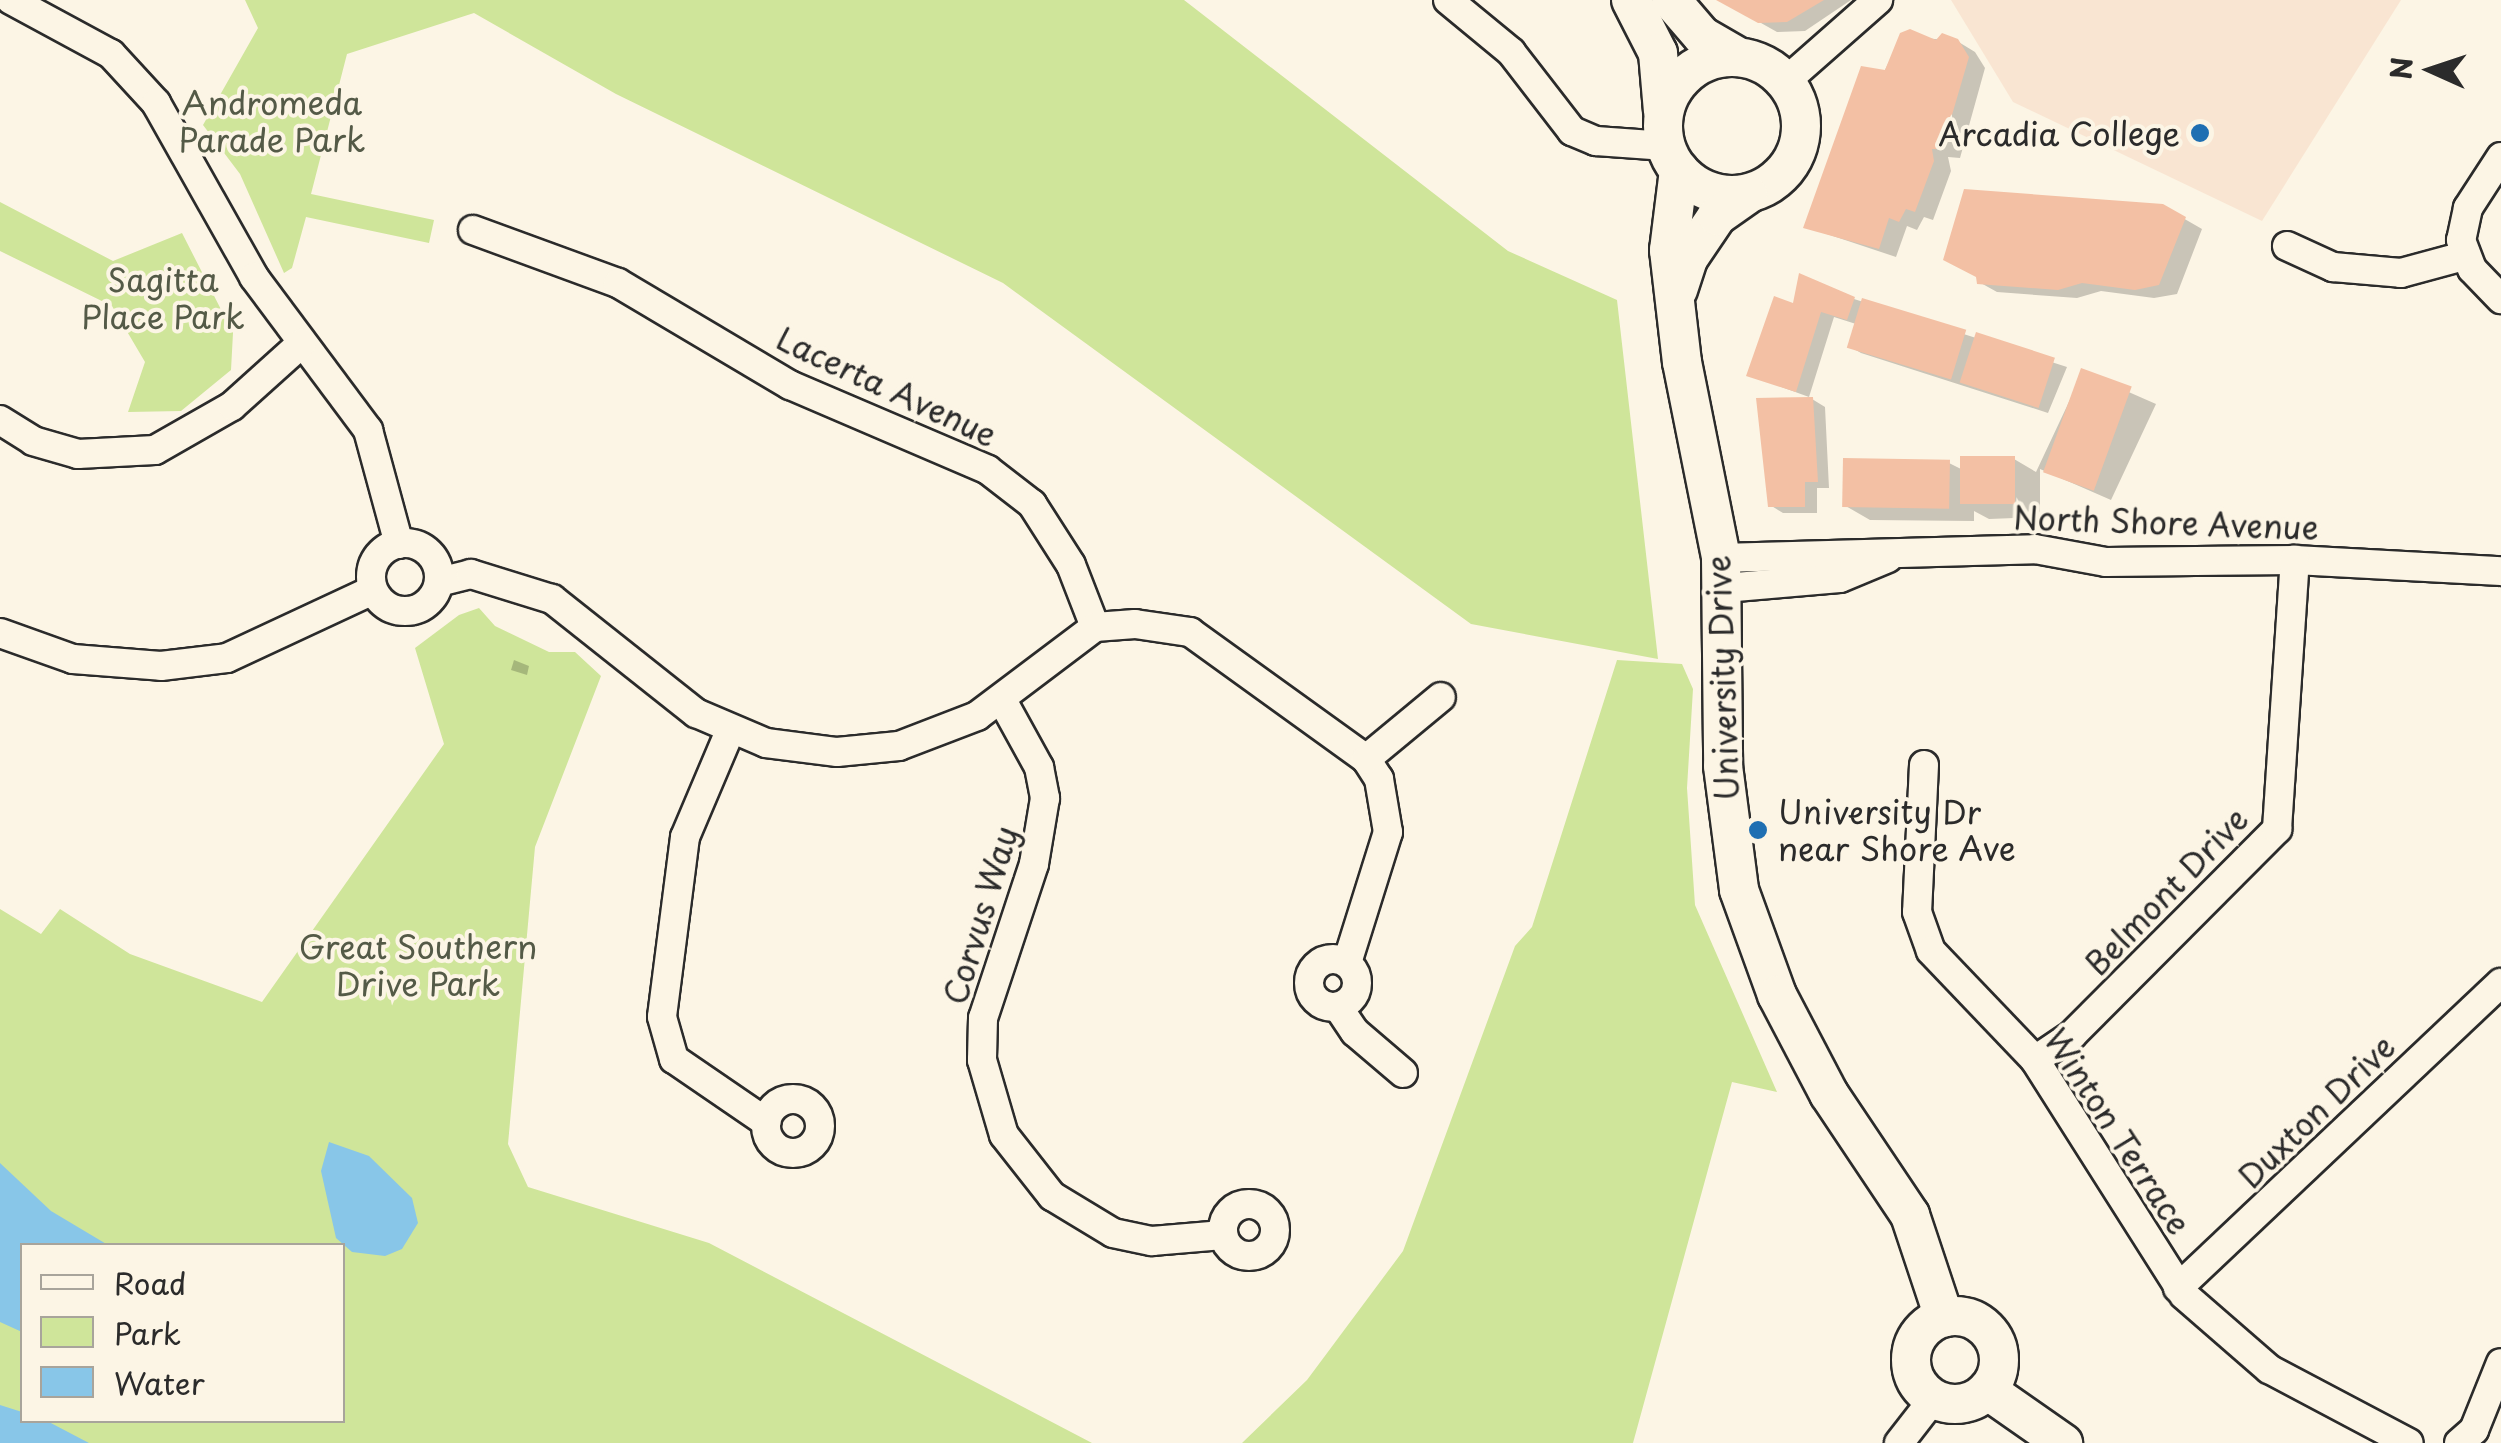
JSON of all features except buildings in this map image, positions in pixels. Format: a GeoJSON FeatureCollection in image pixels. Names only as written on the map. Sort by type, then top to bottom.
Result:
{"type":"FeatureCollection","features":[{"type":"Feature","properties":{"kind":"street"},"geometry":{"type":"LineString","coordinates":[[12,0],[70,27],[138,80],[254,277],[368,430],[399,544]]}},
{"type":"Feature","properties":{"kind":"street"},"geometry":{"type":"LineString","coordinates":[[1448,0],[1512,52],[1572,131],[1596,141],[1669,145],[1710,192],[1748,194],[1770,185],[1798,148],[1802,125],[1786,81],[1772,68],[1736,56],[1702,36],[1671,0]]}},
{"type":"Feature","properties":{"kind":"street","name":"University Drive"},"geometry":{"type":"LineString","coordinates":[[1632,0],[1658,53],[1669,145],[1669,250],[1678,292],[1682,362],[1722,573],[1728,832],[1755,943],[1830,1094],[1910,1215],[1944,1317]]}},
{"type":"Feature","properties":{"kind":"street"},"geometry":{"type":"LineString","coordinates":[[1786,81],[1878,0]]}},
{"type":"Feature","properties":{"kind":"street"},"geometry":{"type":"LineString","coordinates":[[1669,145],[1679,80],[1714,58],[1736,56]]}},
{"type":"Feature","properties":{"kind":"street"},"geometry":{"type":"LineString","coordinates":[[2501,156],[2461,226],[2464,256],[2501,299]]}},
{"type":"Feature","properties":{"kind":"street","name":"University Drive"},"geometry":{"type":"LineString","coordinates":[[1678,292],[1688,258],[1717,216],[1748,194]]}},
{"type":"Feature","properties":{"kind":"street","name":"Lacerta Avenue"},"geometry":{"type":"LineString","coordinates":[[473,230],[618,283],[790,385],[988,470],[1032,504],[1071,565],[1095,627]]}},
{"type":"Feature","properties":{"kind":"street"},"geometry":{"type":"LineString","coordinates":[[2287,246],[2333,267],[2401,273],[2464,256]]}},
{"type":"Feature","properties":{"kind":"street"},"geometry":{"type":"LineString","coordinates":[[0,420],[33,441],[78,454],[155,450],[232,406],[302,344]]}},
{"type":"Feature","properties":{"kind":"street"},"geometry":{"type":"LineString","coordinates":[[399,544],[428,553],[439,582],[429,602],[409,612],[387,607],[373,590],[375,561],[399,544]]}},
{"type":"Feature","properties":{"kind":"street","name":"North Shore Avenue"},"geometry":{"type":"LineString","coordinates":[[1722,573],[1840,578],[1890,558],[2035,549],[2106,562],[2295,560],[2501,571]]}},
{"type":"Feature","properties":{"kind":"street","name":"Belmont Drive"},"geometry":{"type":"LineString","coordinates":[[2035,1060],[2072,1035],[2278,829],[2295,560]]}},
{"type":"Feature","properties":{"kind":"street"},"geometry":{"type":"LineString","coordinates":[[439,582],[471,574],[552,599],[696,713],[730,731],[803,749],[865,751],[942,732],[1002,700],[1060,648],[1095,627],[1135,624],[1190,632],[1366,759],[1387,796],[1388,832],[1347,963]]}},
{"type":"Feature","properties":{"kind":"street"},"geometry":{"type":"LineString","coordinates":[[0,634],[72,659],[160,666],[227,658],[373,590]]}},
{"type":"Feature","properties":{"kind":"street"},"geometry":{"type":"LineString","coordinates":[[1366,759],[1441,697]]}},
{"type":"Feature","properties":{"kind":"street","name":"Corvus Way"},"geometry":{"type":"LineString","coordinates":[[1002,700],[1039,767],[1045,798],[1034,864],[983,1018],[982,1060],[1004,1135],[1052,1196],[1113,1233],[1152,1241],[1224,1235]]}},
{"type":"Feature","properties":{"kind":"street"},"geometry":{"type":"LineString","coordinates":[[730,731],[685,837],[662,1017],[674,1058],[766,1122]]}},
{"type":"Feature","properties":{"kind":"street","name":"Winton Terrace"},"geometry":{"type":"LineString","coordinates":[[1924,765],[1920,933],[2035,1060],[2178,1288],[2269,1369],[2409,1443]]}},
{"type":"Feature","properties":{"kind":"street"},"geometry":{"type":"LineString","coordinates":[[1338,1007],[1356,992],[1356,976],[1347,963],[1323,960],[1308,979],[1316,1001],[1338,1007],[1356,1032],[1403,1073]]}},
{"type":"Feature","properties":{"kind":"street","name":"Duxton Drive"},"geometry":{"type":"LineString","coordinates":[[2178,1288],[2501,983]]}},
{"type":"Feature","properties":{"kind":"street"},"geometry":{"type":"LineString","coordinates":[[1944,1317],[1972,1319],[1993,1337],[1999,1364],[1988,1390],[1962,1404],[1934,1398],[1914,1376],[1913,1346],[1944,1317]]}},
{"type":"Feature","properties":{"kind":"street"},"geometry":{"type":"LineString","coordinates":[[2462,1442],[2501,1363]]}},
{"type":"Feature","properties":{"kind":"street"},"geometry":{"type":"LineString","coordinates":[[1988,1390],[2063,1443]]}},
{"type":"Feature","properties":{"kind":"street"},"geometry":{"type":"LineString","coordinates":[[1900,1443],[1934,1398]]}},
{"type":"Feature","properties":{"kind":"shaded area","name":"Arcadia College"},"geometry":{"type":"Polygon","coordinates":[[[1951,0],[2401,0],[2262,221],[2013,102],[1951,0]]]}},
{"type":"Feature","properties":{"kind":"green space","name":"Andromeda Parade Park"},"geometry":{"type":"Polygon","coordinates":[[[245,0],[1184,0],[1508,251],[1617,300],[1658,659],[1471,624],[1003,283],[616,94],[474,13],[347,54],[311,194],[434,220],[429,243],[306,217],[292,268],[284,273],[240,174],[203,125],[258,28],[245,0]]]}},
{"type":"Feature","properties":{"kind":"green space","name":"Sagitta Place Park"},"geometry":{"type":"Polygon","coordinates":[[[0,202],[113,261],[182,233],[233,333],[231,370],[181,411],[128,412],[145,362],[112,306],[0,251],[0,202]]]}},
{"type":"Feature","properties":{"kind":"green space","name":"Great Southern Drive Park"},"geometry":{"type":"Polygon","coordinates":[[[479,608],[495,626],[549,652],[575,652],[601,676],[535,847],[508,1144],[528,1187],[709,1243],[1092,1443],[0,1443],[0,909],[41,934],[60,909],[130,954],[262,1002],[444,744],[415,648],[459,615],[479,608]]]}},
{"type":"Feature","properties":{"kind":"green space"},"geometry":{"type":"Polygon","coordinates":[[[1617,660],[1682,664],[1693,689],[1687,788],[1695,905],[1777,1092],[1732,1082],[1633,1443],[1242,1443],[1307,1380],[1403,1251],[1515,946],[1532,927],[1617,660]]]}},
{"type":"Feature","properties":{"kind":"water"},"geometry":{"type":"Polygon","coordinates":[[[329,1142],[369,1156],[412,1198],[418,1223],[402,1249],[385,1256],[352,1252],[336,1238],[321,1171],[329,1142]]]}},
{"type":"Feature","properties":{"kind":"water"},"geometry":{"type":"Polygon","coordinates":[[[0,1163],[51,1211],[105,1243],[20,1243],[20,1331],[0,1322],[0,1163]]]}},
{"type":"Feature","properties":{"kind":"water"},"geometry":{"type":"Polygon","coordinates":[[[0,1405],[20,1411],[20,1423],[51,1423],[89,1443],[0,1443],[0,1405]]]}},
{"type":"Feature","properties":{"kind":"place","name":"Arcadia College"},"geometry":{"type":"Point","coordinates":[2200,133]}},
{"type":"Feature","properties":{"kind":"place","name":"University Dr near Shore Ave"},"geometry":{"type":"Point","coordinates":[1758,830]}}]}
